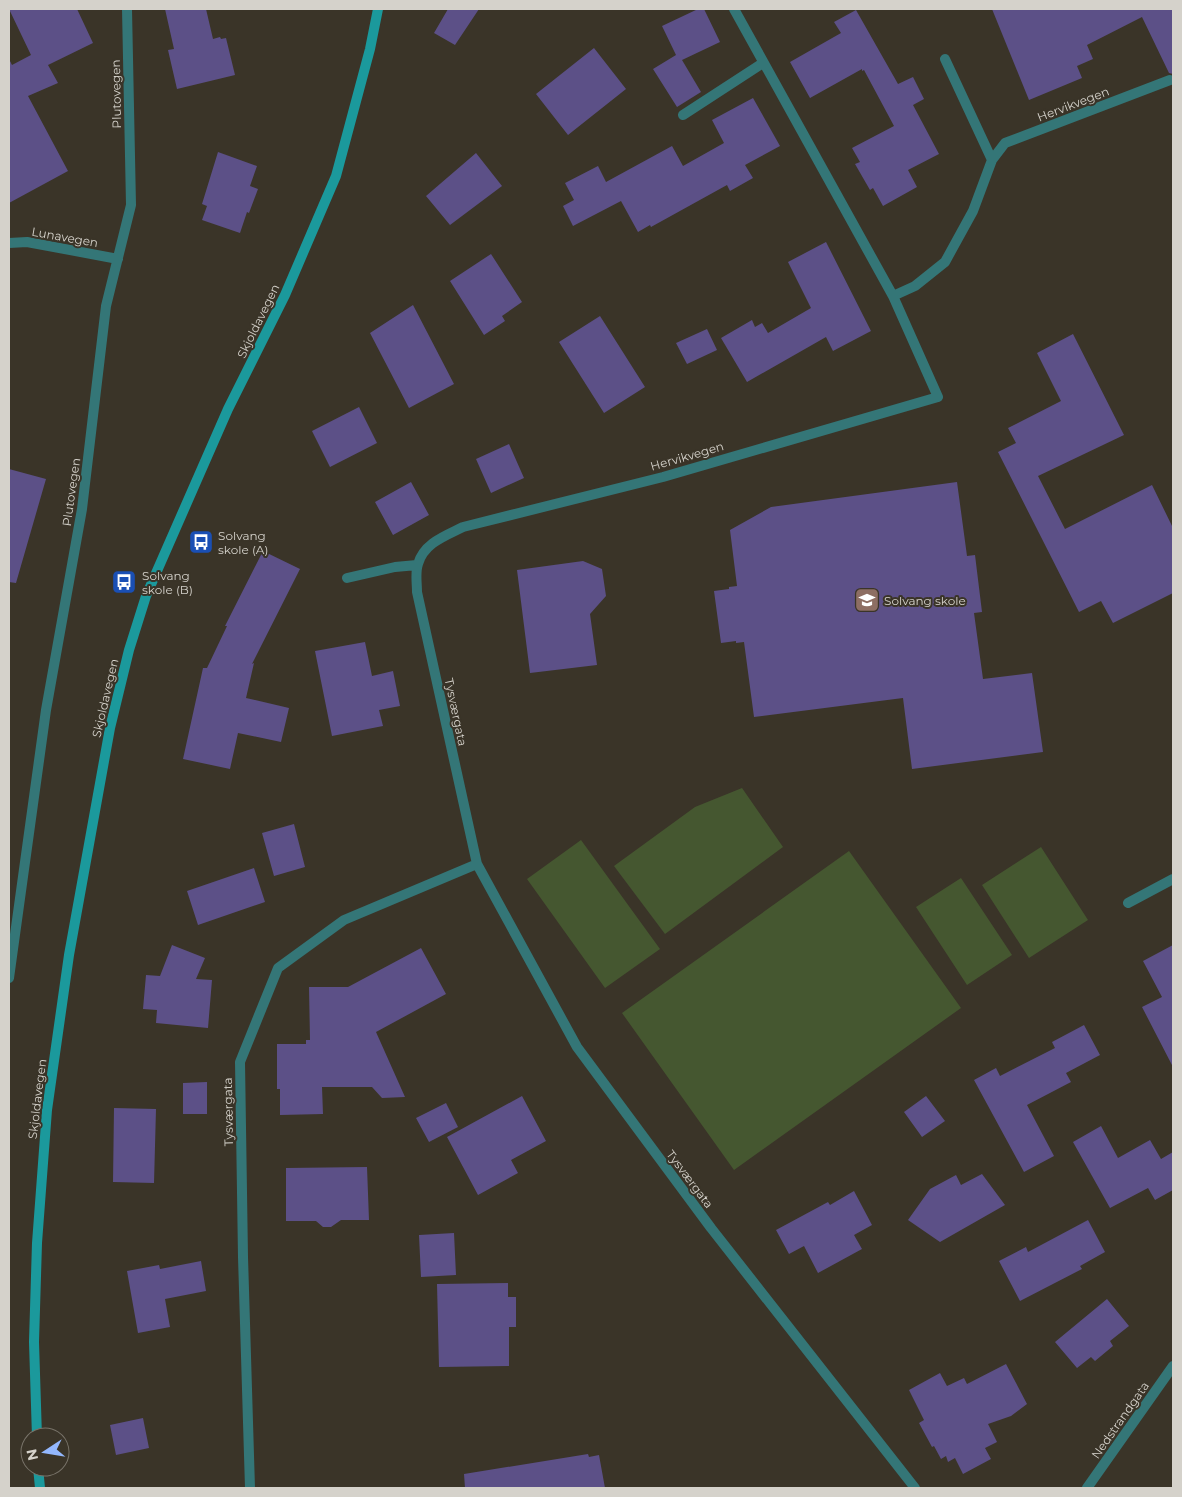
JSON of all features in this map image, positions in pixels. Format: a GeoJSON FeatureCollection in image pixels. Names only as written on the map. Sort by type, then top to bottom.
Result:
{"type":"FeatureCollection","features":[{"type":"Feature","properties":{"kind":"main road","name":"Skjoldavegen"},"geometry":{"type":"LineString","coordinates":[[37,1427],[34,1342],[38,1243],[47,1110],[69,955],[110,728],[129,650],[146,596],[228,409],[285,295],[336,176],[370,49],[378,9]]}},
{"type":"Feature","properties":{"kind":"street","name":"Plutovegen"},"geometry":{"type":"LineString","coordinates":[[9,978],[46,710],[82,509],[106,306],[131,205],[127,9]]}},
{"type":"Feature","properties":{"kind":"street","name":"Hervikvegen"},"geometry":{"type":"LineString","coordinates":[[417,565],[425,550],[435,541],[463,527],[663,477],[938,397],[893,296],[734,9]]}},
{"type":"Feature","properties":{"kind":"street"},"geometry":{"type":"LineString","coordinates":[[944,59],[992,160]]}},
{"type":"Feature","properties":{"kind":"street"},"geometry":{"type":"LineString","coordinates":[[683,115],[763,63]]}},
{"type":"Feature","properties":{"kind":"street","name":"Hervikvegen"},"geometry":{"type":"LineString","coordinates":[[893,296],[915,286],[945,262],[972,211],[992,160],[1005,143],[1170,80]]}},
{"type":"Feature","properties":{"kind":"street","name":"Lunavegen"},"geometry":{"type":"LineString","coordinates":[[9,243],[27,242],[118,259]]}},
{"type":"Feature","properties":{"kind":"street"},"geometry":{"type":"LineString","coordinates":[[347,578],[395,567],[417,565]]}},
{"type":"Feature","properties":{"kind":"street","name":"Tysværgata"},"geometry":{"type":"LineString","coordinates":[[417,565],[417,592],[477,864],[577,1047],[711,1228],[915,1488]]}},
{"type":"Feature","properties":{"kind":"street","name":"Tysværgata"},"geometry":{"type":"LineString","coordinates":[[250,1488],[243,1258],[240,1062],[278,968],[344,920],[477,864]]}},
{"type":"Feature","properties":{"kind":"street"},"geometry":{"type":"LineString","coordinates":[[1128,903],[1173,880]]}},
{"type":"Feature","properties":{"kind":"street","name":"Nedstrandgata"},"geometry":{"type":"LineString","coordinates":[[1087,1488],[1173,1366]]}},
{"type":"Feature","properties":{"kind":"green space"},"geometry":{"type":"Polygon","coordinates":[[[742,788],[783,847],[665,934],[614,866],[695,807],[742,788]]]}},
{"type":"Feature","properties":{"kind":"green space"},"geometry":{"type":"Polygon","coordinates":[[[581,840],[660,949],[605,988],[527,879],[581,840]]]}},
{"type":"Feature","properties":{"kind":"green space"},"geometry":{"type":"Polygon","coordinates":[[[1041,847],[1088,920],[1029,958],[982,885],[1041,847]]]}},
{"type":"Feature","properties":{"kind":"green space"},"geometry":{"type":"Polygon","coordinates":[[[849,851],[961,1008],[734,1170],[622,1013],[849,851]]]}},
{"type":"Feature","properties":{"kind":"green space"},"geometry":{"type":"Polygon","coordinates":[[[961,878],[1012,955],[967,985],[916,907],[961,878]]]}},
{"type":"Feature","properties":{"kind":"building"},"geometry":{"type":"Polygon","coordinates":[[[9,9],[77,9],[93,43],[48,65],[58,83],[28,96],[68,171],[9,203],[9,59],[12,65],[31,55],[9,9]]]}},
{"type":"Feature","properties":{"kind":"building"},"geometry":{"type":"Polygon","coordinates":[[[165,9],[206,9],[213,39],[226,38],[235,75],[177,89],[168,50],[174,49],[165,9]]]}},
{"type":"Feature","properties":{"kind":"building"},"geometry":{"type":"Polygon","coordinates":[[[448,9],[479,9],[455,45],[434,33],[448,9]]]}},
{"type":"Feature","properties":{"kind":"building"},"geometry":{"type":"Polygon","coordinates":[[[698,9],[704,9],[720,42],[682,60],[701,92],[677,107],[653,69],[676,55],[662,26],[698,9]]]}},
{"type":"Feature","properties":{"kind":"building"},"geometry":{"type":"Polygon","coordinates":[[[992,9],[1173,9],[1173,74],[1169,73],[1142,17],[1087,45],[1093,59],[1077,66],[1082,78],[1029,100],[992,9]]]}},
{"type":"Feature","properties":{"kind":"building"},"geometry":{"type":"Polygon","coordinates":[[[856,10],[898,84],[913,77],[924,99],[913,105],[939,154],[908,170],[917,187],[883,206],[873,188],[870,190],[855,164],[860,162],[852,148],[894,126],[864,70],[862,71],[862,69],[810,98],[790,62],[841,33],[834,22],[856,10]]]}},
{"type":"Feature","properties":{"kind":"building"},"geometry":{"type":"Polygon","coordinates":[[[594,48],[626,89],[568,135],[536,94],[594,48]]]}},
{"type":"Feature","properties":{"kind":"building"},"geometry":{"type":"Polygon","coordinates":[[[753,98],[780,146],[745,165],[753,178],[730,191],[727,185],[651,227],[650,225],[638,232],[621,201],[573,226],[563,206],[574,200],[565,183],[598,166],[606,182],[672,146],[683,166],[724,143],[712,120],[753,98]]]}},
{"type":"Feature","properties":{"kind":"building"},"geometry":{"type":"Polygon","coordinates":[[[218,152],[257,166],[250,186],[258,189],[240,233],[202,220],[207,206],[202,204],[218,152]]]}},
{"type":"Feature","properties":{"kind":"building"},"geometry":{"type":"Polygon","coordinates":[[[476,153],[502,186],[450,225],[426,196],[476,153]]]}},
{"type":"Feature","properties":{"kind":"building"},"geometry":{"type":"Polygon","coordinates":[[[826,242],[871,331],[833,351],[826,337],[747,382],[721,338],[752,320],[755,327],[762,323],[768,333],[811,308],[788,262],[826,242]]]}},
{"type":"Feature","properties":{"kind":"building"},"geometry":{"type":"Polygon","coordinates":[[[491,254],[522,302],[502,316],[505,321],[484,335],[450,281],[491,254]]]}},
{"type":"Feature","properties":{"kind":"building"},"geometry":{"type":"Polygon","coordinates":[[[413,305],[454,384],[409,408],[370,333],[413,305]]]}},
{"type":"Feature","properties":{"kind":"building"},"geometry":{"type":"Polygon","coordinates":[[[600,316],[645,387],[604,413],[559,342],[600,316]]]}},
{"type":"Feature","properties":{"kind":"building"},"geometry":{"type":"Polygon","coordinates":[[[707,329],[717,350],[687,364],[676,343],[707,329]]]}},
{"type":"Feature","properties":{"kind":"building"},"geometry":{"type":"Polygon","coordinates":[[[1073,334],[1124,435],[1038,476],[1065,529],[1152,485],[1173,528],[1173,593],[1113,623],[1101,601],[1079,612],[998,452],[1016,443],[1008,428],[1061,401],[1037,353],[1073,334]]]}},
{"type":"Feature","properties":{"kind":"building"},"geometry":{"type":"Polygon","coordinates":[[[359,407],[377,443],[330,467],[312,431],[359,407]]]}},
{"type":"Feature","properties":{"kind":"building"},"geometry":{"type":"Polygon","coordinates":[[[509,444],[524,478],[491,493],[476,459],[509,444]]]}},
{"type":"Feature","properties":{"kind":"building"},"geometry":{"type":"Polygon","coordinates":[[[9,469],[46,479],[16,583],[9,582],[9,469]]]}},
{"type":"Feature","properties":{"kind":"building"},"geometry":{"type":"Polygon","coordinates":[[[411,482],[429,515],[393,535],[375,502],[411,482]]]}},
{"type":"Feature","properties":{"kind":"building"},"geometry":{"type":"Polygon","coordinates":[[[957,482],[967,556],[975,555],[982,612],[974,613],[983,679],[1032,673],[1043,752],[912,769],[903,698],[754,717],[744,642],[721,643],[714,591],[737,586],[730,530],[771,507],[957,482]]]}},
{"type":"Feature","properties":{"kind":"building"},"geometry":{"type":"Polygon","coordinates":[[[263,551],[300,569],[252,664],[254,663],[246,698],[289,708],[281,742],[238,733],[230,769],[183,759],[203,668],[207,668],[227,626],[225,626],[263,551]]]}},
{"type":"Feature","properties":{"kind":"building"},"geometry":{"type":"Polygon","coordinates":[[[583,561],[602,569],[606,596],[590,614],[597,665],[530,673],[517,570],[583,561]]]}},
{"type":"Feature","properties":{"kind":"building"},"geometry":{"type":"Polygon","coordinates":[[[365,642],[372,676],[393,671],[400,706],[379,710],[383,726],[332,736],[315,651],[365,642]]]}},
{"type":"Feature","properties":{"kind":"building"},"geometry":{"type":"Polygon","coordinates":[[[294,824],[305,867],[274,876],[262,833],[294,824]]]}},
{"type":"Feature","properties":{"kind":"building"},"geometry":{"type":"Polygon","coordinates":[[[254,868],[265,902],[198,925],[187,891],[254,868]]]}},
{"type":"Feature","properties":{"kind":"building"},"geometry":{"type":"Polygon","coordinates":[[[172,945],[205,958],[196,979],[212,980],[208,1028],[156,1023],[157,1010],[143,1009],[146,975],[160,976],[172,945]]]}},
{"type":"Feature","properties":{"kind":"building"},"geometry":{"type":"Polygon","coordinates":[[[1173,945],[1173,1067],[1142,1007],[1162,997],[1143,961],[1173,945]]]}},
{"type":"Feature","properties":{"kind":"building"},"geometry":{"type":"Polygon","coordinates":[[[421,948],[446,994],[376,1032],[405,1097],[382,1098],[372,1087],[322,1087],[323,1114],[280,1115],[280,1089],[277,1089],[277,1044],[306,1044],[306,1040],[310,1040],[309,987],[348,987],[421,948]]]}},
{"type":"Feature","properties":{"kind":"building"},"geometry":{"type":"Polygon","coordinates":[[[1084,1025],[1100,1055],[1066,1073],[1071,1082],[1027,1105],[1054,1156],[1024,1172],[974,1080],[996,1068],[1000,1076],[1055,1048],[1052,1042],[1084,1025]]]}},
{"type":"Feature","properties":{"kind":"building"},"geometry":{"type":"Polygon","coordinates":[[[207,1082],[207,1114],[183,1114],[183,1083],[207,1082]]]}},
{"type":"Feature","properties":{"kind":"building"},"geometry":{"type":"Polygon","coordinates":[[[522,1096],[546,1141],[511,1160],[518,1173],[478,1195],[447,1137],[522,1096]]]}},
{"type":"Feature","properties":{"kind":"building"},"geometry":{"type":"Polygon","coordinates":[[[926,1096],[945,1121],[922,1137],[904,1112],[926,1096]]]}},
{"type":"Feature","properties":{"kind":"building"},"geometry":{"type":"Polygon","coordinates":[[[446,1103],[458,1127],[429,1142],[416,1118],[446,1103]]]}},
{"type":"Feature","properties":{"kind":"building"},"geometry":{"type":"Polygon","coordinates":[[[114,1108],[156,1109],[154,1183],[113,1182],[114,1108]]]}},
{"type":"Feature","properties":{"kind":"building"},"geometry":{"type":"Polygon","coordinates":[[[1101,1126],[1118,1158],[1150,1140],[1161,1159],[1173,1152],[1173,1190],[1155,1200],[1148,1188],[1110,1208],[1073,1142],[1101,1126]]]}},
{"type":"Feature","properties":{"kind":"building"},"geometry":{"type":"Polygon","coordinates":[[[367,1167],[369,1220],[341,1220],[331,1227],[323,1227],[316,1221],[286,1221],[286,1168],[367,1167]]]}},
{"type":"Feature","properties":{"kind":"building"},"geometry":{"type":"Polygon","coordinates":[[[982,1174],[1005,1205],[940,1242],[908,1220],[930,1189],[956,1175],[961,1185],[982,1174]]]}},
{"type":"Feature","properties":{"kind":"building"},"geometry":{"type":"Polygon","coordinates":[[[854,1191],[872,1225],[854,1235],[862,1249],[818,1273],[804,1246],[789,1254],[776,1230],[828,1202],[830,1205],[854,1191]]]}},
{"type":"Feature","properties":{"kind":"building"},"geometry":{"type":"Polygon","coordinates":[[[1088,1220],[1105,1252],[1080,1266],[1082,1269],[1020,1301],[999,1261],[1026,1247],[1028,1252],[1088,1220]]]}},
{"type":"Feature","properties":{"kind":"building"},"geometry":{"type":"Polygon","coordinates":[[[454,1233],[456,1275],[421,1277],[419,1235],[454,1233]]]}},
{"type":"Feature","properties":{"kind":"building"},"geometry":{"type":"Polygon","coordinates":[[[201,1261],[206,1291],[165,1299],[170,1327],[138,1333],[127,1271],[159,1265],[160,1269],[201,1261]]]}},
{"type":"Feature","properties":{"kind":"building"},"geometry":{"type":"Polygon","coordinates":[[[508,1283],[508,1297],[516,1297],[516,1327],[509,1327],[509,1366],[439,1367],[437,1284],[508,1283]]]}},
{"type":"Feature","properties":{"kind":"building"},"geometry":{"type":"Polygon","coordinates":[[[1107,1299],[1129,1326],[1110,1341],[1113,1346],[1095,1361],[1091,1357],[1077,1368],[1055,1342],[1107,1299]]]}},
{"type":"Feature","properties":{"kind":"building"},"geometry":{"type":"Polygon","coordinates":[[[1006,1364],[1027,1404],[1011,1416],[988,1424],[997,1442],[985,1448],[991,1459],[963,1474],[955,1458],[948,1462],[946,1456],[941,1459],[934,1446],[932,1447],[919,1423],[924,1420],[909,1390],[940,1373],[947,1386],[964,1378],[967,1384],[1006,1364]]]}},
{"type":"Feature","properties":{"kind":"building"},"geometry":{"type":"Polygon","coordinates":[[[143,1418],[149,1448],[116,1455],[110,1425],[143,1418]]]}},
{"type":"Feature","properties":{"kind":"building"},"geometry":{"type":"Polygon","coordinates":[[[588,1454],[589,1457],[599,1455],[605,1488],[465,1488],[464,1474],[588,1454]]]}},
{"type":"Feature","properties":{"kind":"place","name":"Solvang skole (A)"},"geometry":{"type":"Point","coordinates":[201,542]}},
{"type":"Feature","properties":{"kind":"place","name":"Solvang skole (B)"},"geometry":{"type":"Point","coordinates":[124,582]}},
{"type":"Feature","properties":{"kind":"place","name":"Solvang skole"},"geometry":{"type":"Point","coordinates":[867,600]}}]}
